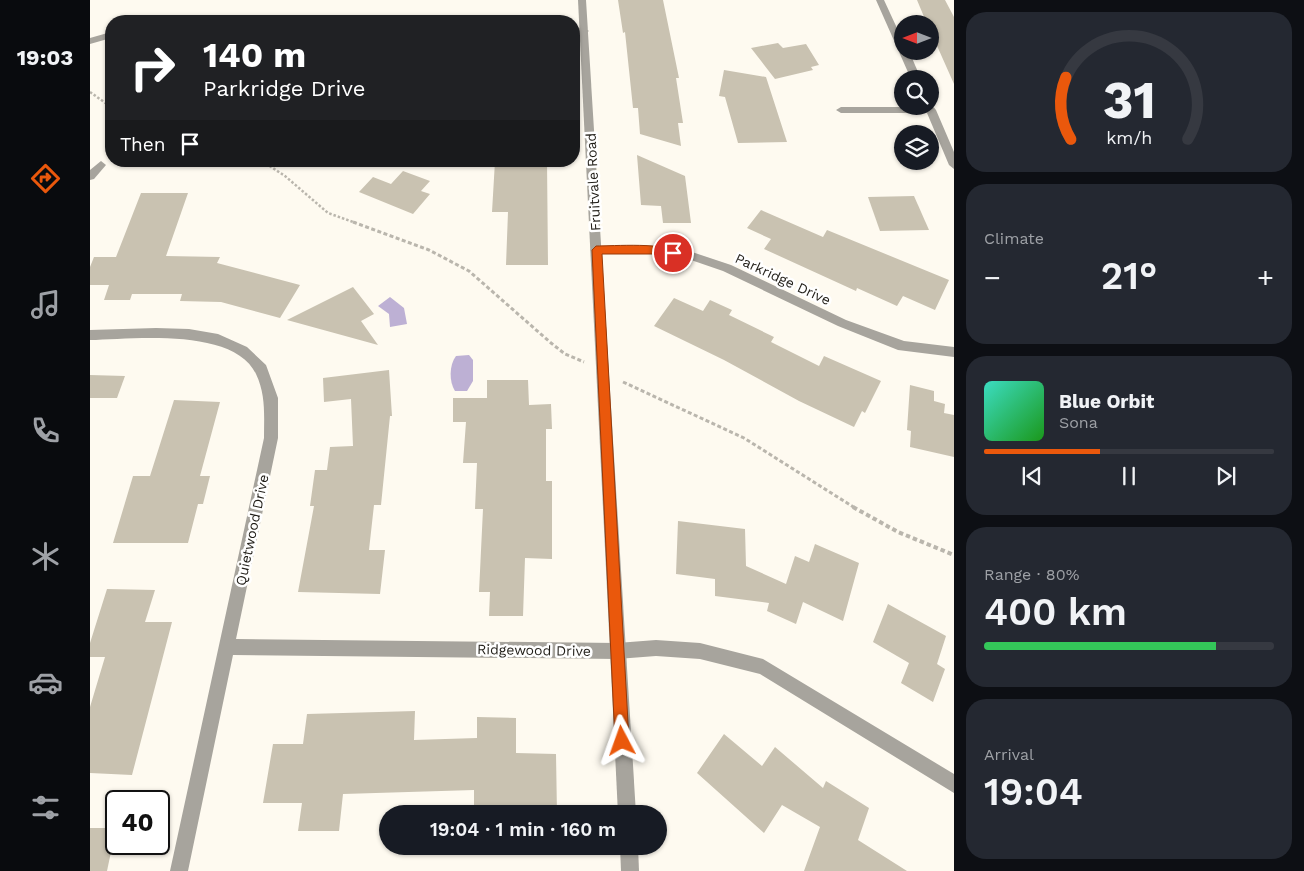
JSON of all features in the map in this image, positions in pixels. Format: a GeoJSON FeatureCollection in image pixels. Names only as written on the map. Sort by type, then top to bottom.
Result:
{"type":"FeatureCollection","features":[{"type":"Feature","properties":{"kind":"street","name":"Fruitvale Road"},"geometry":{"type":"LineString","coordinates":[[580,21],[582,0]]}},
{"type":"Feature","properties":{"kind":"street"},"geometry":{"type":"LineString","coordinates":[[880,0],[894,30]]}},
{"type":"Feature","properties":{"kind":"street"},"geometry":{"type":"LineString","coordinates":[[90,41],[105,37]]}},
{"type":"Feature","properties":{"kind":"street","name":"Fruitvale Road"},"geometry":{"type":"LineString","coordinates":[[580,44],[596,250],[626,805]]}},
{"type":"Feature","properties":{"kind":"street"},"geometry":{"type":"LineString","coordinates":[[841,110],[894,109]]}},
{"type":"Feature","properties":{"kind":"street"},"geometry":{"type":"LineString","coordinates":[[933,115],[954,165]]}},
{"type":"Feature","properties":{"kind":"street"},"geometry":{"type":"LineString","coordinates":[[90,176],[101,165]]}},
{"type":"Feature","properties":{"kind":"street","name":"Parkridge Drive"},"geometry":{"type":"LineString","coordinates":[[596,250],[655,250],[692,256],[726,268],[842,323],[903,346],[954,352]]}},
{"type":"Feature","properties":{"kind":"street","name":"Quietwood Drive"},"geometry":{"type":"LineString","coordinates":[[90,335],[198,334],[230,343],[254,358],[268,381],[272,397],[274,418],[271,438],[179,871]]}},
{"type":"Feature","properties":{"kind":"street","name":"Ridgewood Drive"},"geometry":{"type":"LineString","coordinates":[[228,647],[617,651],[656,648],[700,651],[763,667],[954,784]]}},
{"type":"Feature","properties":{"kind":"street"},"geometry":{"type":"LineString","coordinates":[[629,855],[630,871]]}},
{"type":"Feature","properties":{"kind":"path"},"geometry":{"type":"LineString","coordinates":[[90,92],[105,102]]}},
{"type":"Feature","properties":{"kind":"shaded area"},"geometry":{"type":"Polygon","coordinates":[[[390,297],[404,308],[407,324],[390,327],[389,314],[378,306],[390,297]]]}},
{"type":"Feature","properties":{"kind":"shaded area"},"geometry":{"type":"Polygon","coordinates":[[[469,355],[473,360],[473,381],[467,391],[455,391],[451,374],[452,364],[456,356],[469,355]]]}},
{"type":"Feature","properties":{"kind":"building"},"geometry":{"type":"Polygon","coordinates":[[[618,0],[663,0],[679,78],[676,78],[683,123],[678,123],[681,146],[640,134],[638,108],[633,108],[625,32],[623,33],[618,0]]]}},
{"type":"Feature","properties":{"kind":"building"},"geometry":{"type":"Polygon","coordinates":[[[917,0],[945,0],[954,17],[954,84],[939,50],[939,15],[923,15],[917,0]]]}},
{"type":"Feature","properties":{"kind":"building"},"geometry":{"type":"Polygon","coordinates":[[[778,43],[783,48],[806,44],[819,65],[811,67],[813,70],[775,79],[751,48],[778,43]]]}},
{"type":"Feature","properties":{"kind":"building"},"geometry":{"type":"Polygon","coordinates":[[[724,70],[766,77],[787,142],[738,143],[725,97],[719,96],[724,70]]]}},
{"type":"Feature","properties":{"kind":"building"},"geometry":{"type":"Polygon","coordinates":[[[637,155],[685,176],[691,223],[663,223],[661,206],[641,205],[637,155]]]}},
{"type":"Feature","properties":{"kind":"building"},"geometry":{"type":"Polygon","coordinates":[[[495,167],[547,167],[548,265],[506,265],[508,212],[492,212],[495,167]]]}},
{"type":"Feature","properties":{"kind":"building"},"geometry":{"type":"Polygon","coordinates":[[[403,171],[430,181],[421,191],[430,194],[413,214],[359,192],[373,177],[391,184],[403,171]]]}},
{"type":"Feature","properties":{"kind":"building"},"geometry":{"type":"Polygon","coordinates":[[[141,193],[188,193],[166,256],[220,257],[217,263],[300,285],[280,318],[221,302],[180,301],[182,294],[132,294],[130,300],[104,300],[109,285],[90,285],[90,267],[94,257],[116,257],[141,193]]]}},
{"type":"Feature","properties":{"kind":"building"},"geometry":{"type":"Polygon","coordinates":[[[914,196],[929,230],[880,231],[868,197],[914,196]]]}},
{"type":"Feature","properties":{"kind":"building"},"geometry":{"type":"Polygon","coordinates":[[[761,210],[823,237],[827,230],[949,280],[935,310],[903,296],[897,306],[857,288],[856,291],[764,249],[771,239],[747,228],[761,210]]]}},
{"type":"Feature","properties":{"kind":"building"},"geometry":{"type":"Polygon","coordinates":[[[353,287],[374,314],[361,321],[378,345],[287,320],[353,287]]]}},
{"type":"Feature","properties":{"kind":"building"},"geometry":{"type":"Polygon","coordinates":[[[674,298],[703,311],[710,300],[732,310],[729,315],[774,337],[771,342],[819,366],[824,356],[881,381],[865,413],[862,411],[854,427],[799,401],[724,360],[654,326],[674,298]]]}},
{"type":"Feature","properties":{"kind":"building"},"geometry":{"type":"Polygon","coordinates":[[[389,370],[392,416],[390,416],[381,505],[374,505],[369,550],[385,550],[380,594],[298,592],[314,506],[310,506],[315,470],[327,470],[330,447],[353,446],[351,399],[324,402],[323,378],[389,370]]]}},
{"type":"Feature","properties":{"kind":"building"},"geometry":{"type":"Polygon","coordinates":[[[90,375],[125,376],[117,398],[90,398],[90,375]]]}},
{"type":"Feature","properties":{"kind":"building"},"geometry":{"type":"Polygon","coordinates":[[[487,380],[528,380],[529,405],[551,404],[552,429],[546,429],[546,481],[552,481],[552,559],[525,558],[523,616],[489,616],[490,592],[479,592],[483,509],[475,509],[477,463],[463,463],[466,422],[453,422],[453,398],[487,398],[487,380]]]}},
{"type":"Feature","properties":{"kind":"building"},"geometry":{"type":"Polygon","coordinates":[[[910,385],[934,391],[934,401],[945,404],[944,413],[954,415],[954,457],[910,447],[911,431],[907,430],[910,385]]]}},
{"type":"Feature","properties":{"kind":"building"},"geometry":{"type":"Polygon","coordinates":[[[174,400],[220,402],[200,476],[210,476],[203,504],[198,504],[188,543],[113,543],[133,476],[150,476],[174,400]]]}},
{"type":"Feature","properties":{"kind":"building"},"geometry":{"type":"Polygon","coordinates":[[[678,521],[745,529],[746,566],[786,584],[795,556],[809,562],[815,544],[859,563],[843,621],[803,602],[796,624],[767,611],[769,603],[715,596],[715,579],[676,574],[678,521]]]}},
{"type":"Feature","properties":{"kind":"building"},"geometry":{"type":"Polygon","coordinates":[[[107,589],[155,590],[145,622],[172,622],[132,775],[90,773],[90,707],[105,657],[90,657],[90,643],[107,589]]]}},
{"type":"Feature","properties":{"kind":"building"},"geometry":{"type":"Polygon","coordinates":[[[888,604],[946,636],[937,664],[945,669],[933,702],[901,683],[909,663],[873,642],[888,604]]]}},
{"type":"Feature","properties":{"kind":"building"},"geometry":{"type":"Polygon","coordinates":[[[415,711],[414,740],[477,738],[477,717],[516,718],[516,753],[556,754],[557,805],[474,805],[474,790],[343,794],[339,831],[298,831],[302,803],[263,803],[273,744],[303,744],[307,714],[415,711]]]}},
{"type":"Feature","properties":{"kind":"building"},"geometry":{"type":"Polygon","coordinates":[[[724,734],[762,766],[775,747],[823,788],[826,781],[869,808],[858,840],[907,871],[804,871],[820,827],[782,805],[764,833],[697,773],[724,734]]]}},
{"type":"Feature","properties":{"kind":"building"},"geometry":{"type":"Polygon","coordinates":[[[90,828],[105,828],[105,855],[110,855],[107,871],[90,871],[90,828]]]}},
{"type":"Feature","properties":{"kind":"route"},"geometry":{"type":"LineString","coordinates":[[622,741],[596,250],[655,250],[673,253]]}}]}
